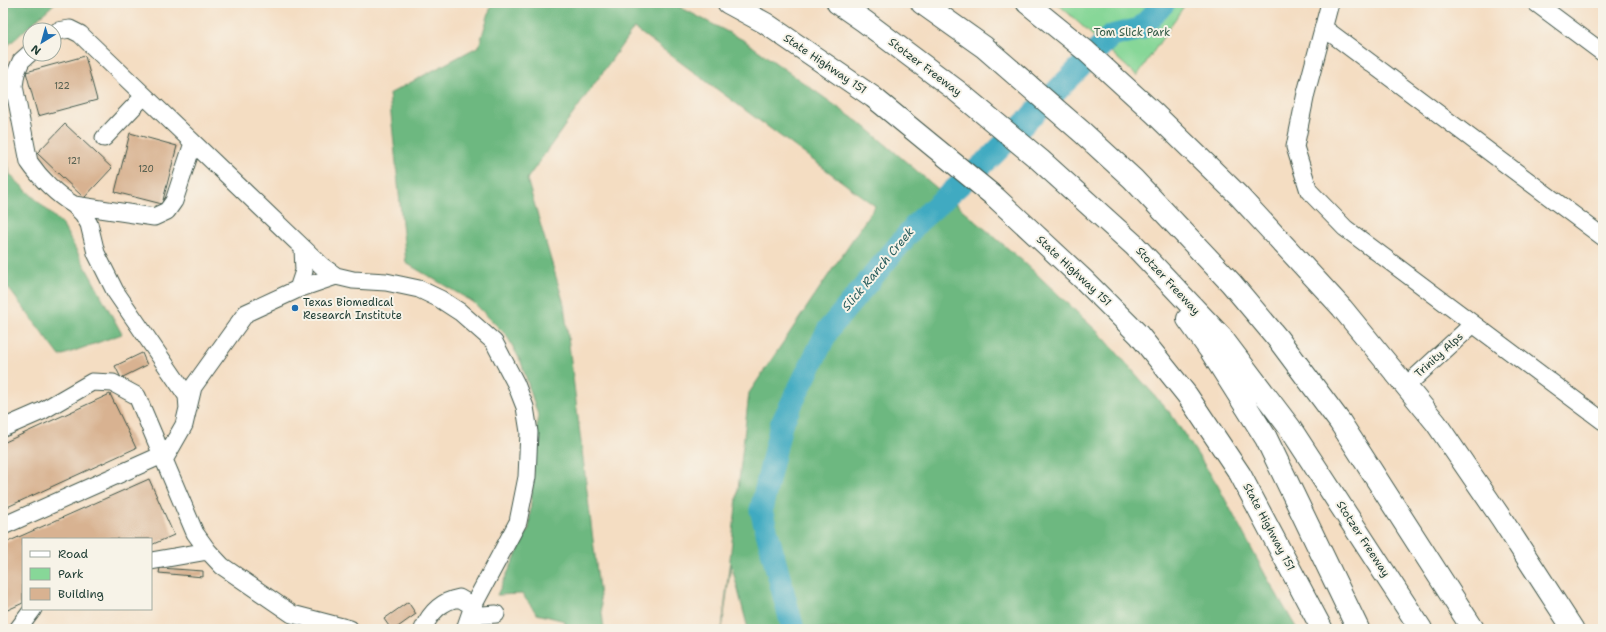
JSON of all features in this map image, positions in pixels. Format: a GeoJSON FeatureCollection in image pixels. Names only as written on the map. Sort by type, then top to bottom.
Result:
{"type":"FeatureCollection","features":[{"type":"Feature","properties":{"kind":"highway","name":"Stotzer Freeway"},"geometry":{"type":"LineString","coordinates":[[838,3],[957,91],[1040,160],[1134,245],[1221,337],[1290,428],[1421,629]]}},
{"type":"Feature","properties":{"kind":"highway"},"geometry":{"type":"LineString","coordinates":[[922,3],[984,47],[1083,133],[1133,179],[1231,283],[1278,339],[1340,422],[1473,629]]}},
{"type":"Feature","properties":{"kind":"highway"},"geometry":{"type":"LineString","coordinates":[[1134,245],[1211,351],[1266,438],[1358,629]]}},
{"type":"Feature","properties":{"kind":"main road","name":"State Highway 151"},"geometry":{"type":"LineString","coordinates":[[728,3],[765,23],[873,96],[995,197],[1084,280],[1139,335],[1187,395],[1240,474],[1322,629]]}},
{"type":"Feature","properties":{"kind":"main road"},"geometry":{"type":"LineString","coordinates":[[1027,3],[1086,51],[1155,114],[1238,195],[1342,308],[1445,436],[1573,629]]}},
{"type":"Feature","properties":{"kind":"street"},"geometry":{"type":"LineString","coordinates":[[1330,3],[1306,93],[1295,147],[1309,192],[1345,228],[1472,325],[1603,421]]}},
{"type":"Feature","properties":{"kind":"street"},"geometry":{"type":"LineString","coordinates":[[1536,3],[1603,53]]}},
{"type":"Feature","properties":{"kind":"street"},"geometry":{"type":"LineString","coordinates":[[62,30],[70,28],[80,34],[322,266],[336,276],[353,280],[386,282],[420,288],[460,312],[494,342],[516,384],[525,407],[529,432],[527,477],[518,522],[469,617]]}},
{"type":"Feature","properties":{"kind":"street"},"geometry":{"type":"LineString","coordinates":[[1324,28],[1603,237]]}},
{"type":"Feature","properties":{"kind":"street"},"geometry":{"type":"LineString","coordinates":[[22,60],[16,73],[14,86],[29,162],[34,170],[65,199],[74,204],[83,214],[89,224],[96,253],[115,292],[187,396],[188,409]]}},
{"type":"Feature","properties":{"kind":"street"},"geometry":{"type":"LineString","coordinates":[[104,138],[144,96]]}},
{"type":"Feature","properties":{"kind":"street"},"geometry":{"type":"LineString","coordinates":[[74,204],[154,217],[167,211],[174,201],[193,143]]}},
{"type":"Feature","properties":{"kind":"street"},"geometry":{"type":"LineString","coordinates":[[298,288],[304,271],[304,248]]}},
{"type":"Feature","properties":{"kind":"street"},"geometry":{"type":"LineString","coordinates":[[3,526],[163,457],[184,425],[193,387],[246,313],[298,288],[336,276]]}},
{"type":"Feature","properties":{"kind":"street","name":"Trinity Alps"},"geometry":{"type":"LineString","coordinates":[[1406,386],[1472,325]]}},
{"type":"Feature","properties":{"kind":"street"},"geometry":{"type":"LineString","coordinates":[[3,428],[42,411],[92,382],[114,383],[137,396],[195,533],[208,551],[222,566],[292,614],[350,629]]}},
{"type":"Feature","properties":{"kind":"street"},"geometry":{"type":"LineString","coordinates":[[152,561],[208,551]]}},
{"type":"Feature","properties":{"kind":"street"},"geometry":{"type":"LineString","coordinates":[[423,629],[439,606],[448,600],[459,598],[469,617]]}},
{"type":"Feature","properties":{"kind":"street"},"geometry":{"type":"LineString","coordinates":[[18,629],[32,610]]}},
{"type":"Feature","properties":{"kind":"street"},"geometry":{"type":"LineString","coordinates":[[469,617],[496,614]]}},
{"type":"Feature","properties":{"kind":"green space"},"geometry":{"type":"Polygon","coordinates":[[[3,3],[55,3],[34,22],[22,22],[22,33],[3,50],[3,3]]]}},
{"type":"Feature","properties":{"kind":"green space"},"geometry":{"type":"Polygon","coordinates":[[[492,3],[672,3],[745,41],[864,126],[1025,263],[1103,337],[1171,414],[1217,484],[1266,576],[1297,629],[748,629],[731,563],[722,629],[749,393],[875,206],[634,28],[527,179],[564,304],[604,629],[565,629],[565,621],[537,614],[522,594],[497,595],[529,528],[538,415],[521,362],[507,336],[473,302],[406,263],[389,94],[479,46],[492,3]]]}},
{"type":"Feature","properties":{"kind":"green space","name":"Tom Slick Park"},"geometry":{"type":"Polygon","coordinates":[[[1057,3],[1186,3],[1137,76],[1057,3]]]}},
{"type":"Feature","properties":{"kind":"green space"},"geometry":{"type":"Polygon","coordinates":[[[3,133],[10,175],[62,224],[122,334],[60,356],[3,281],[3,133]]]}},
{"type":"Feature","properties":{"kind":"building"},"geometry":{"type":"Polygon","coordinates":[[[85,56],[97,100],[38,116],[26,72],[85,56]]]}},
{"type":"Feature","properties":{"kind":"building"},"geometry":{"type":"Polygon","coordinates":[[[65,124],[112,168],[84,198],[37,153],[65,124]]]}},
{"type":"Feature","properties":{"kind":"building"},"geometry":{"type":"Polygon","coordinates":[[[130,133],[177,146],[162,204],[115,192],[130,133]]]}},
{"type":"Feature","properties":{"kind":"building"},"geometry":{"type":"Polygon","coordinates":[[[142,353],[147,365],[121,378],[115,366],[142,353]]]}},
{"type":"Feature","properties":{"kind":"building"},"geometry":{"type":"Polygon","coordinates":[[[110,394],[136,448],[3,509],[3,443],[110,394]]]}},
{"type":"Feature","properties":{"kind":"building"},"geometry":{"type":"Polygon","coordinates":[[[149,479],[174,535],[152,545],[152,538],[22,538],[22,603],[3,612],[3,544],[149,479]]]}},
{"type":"Feature","properties":{"kind":"building"},"geometry":{"type":"Polygon","coordinates":[[[160,568],[203,571],[203,577],[159,573],[160,568]]]}},
{"type":"Feature","properties":{"kind":"building"},"geometry":{"type":"Polygon","coordinates":[[[408,602],[416,614],[395,629],[391,629],[384,619],[408,602]]]}},
{"type":"Feature","properties":{"kind":"waterway","name":"Slick Ranch Creek"},"geometry":{"type":"LineString","coordinates":[[793,629],[761,510],[781,425],[828,330],[918,222],[992,156],[1111,36],[1140,29],[1164,3]]}},
{"type":"Feature","properties":{"kind":"place","name":"Texas Biomedical Research Institute"},"geometry":{"type":"Point","coordinates":[295,308]}}]}
